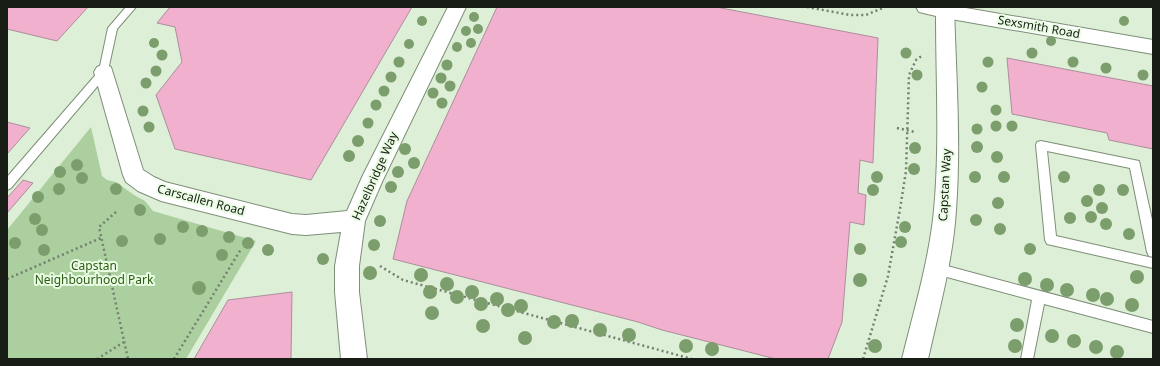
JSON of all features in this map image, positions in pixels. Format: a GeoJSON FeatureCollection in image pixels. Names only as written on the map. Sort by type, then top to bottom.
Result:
{"type":"FeatureCollection","features":[{"type":"Feature","properties":{"kind":"street","name":"Hazelbridge Way"},"geometry":{"type":"LineString","coordinates":[[354,359],[347,292],[347,266],[354,221],[371,182],[457,7]]}},
{"type":"Feature","properties":{"kind":"street","name":"Sexsmith Road"},"geometry":{"type":"LineString","coordinates":[[925,7],[945,9],[1153,47]]}},
{"type":"Feature","properties":{"kind":"street","name":"Capstan Way"},"geometry":{"type":"LineString","coordinates":[[915,359],[936,269],[945,212],[948,166],[945,9]]}},
{"type":"Feature","properties":{"kind":"street","name":"Carscallen Road"},"geometry":{"type":"LineString","coordinates":[[104,72],[134,174],[146,184],[161,191],[292,224],[306,225],[354,221]]}},
{"type":"Feature","properties":{"kind":"lane"},"geometry":{"type":"LineString","coordinates":[[7,184],[104,72],[113,28],[131,7]]}},
{"type":"Feature","properties":{"kind":"lane"},"geometry":{"type":"LineString","coordinates":[[1153,252],[1135,164],[1041,145],[1051,240],[1153,263]]}},
{"type":"Feature","properties":{"kind":"lane"},"geometry":{"type":"LineString","coordinates":[[936,269],[1153,327]]}},
{"type":"Feature","properties":{"kind":"lane"},"geometry":{"type":"LineString","coordinates":[[1028,359],[1039,296]]}},
{"type":"Feature","properties":{"kind":"path"},"geometry":{"type":"LineString","coordinates":[[807,7],[850,15],[866,16],[885,7]]}},
{"type":"Feature","properties":{"kind":"path"},"geometry":{"type":"LineString","coordinates":[[863,359],[888,276],[906,171],[906,130],[909,75],[916,60],[946,41]]}},
{"type":"Feature","properties":{"kind":"path"},"geometry":{"type":"LineString","coordinates":[[897,128],[915,132]]}},
{"type":"Feature","properties":{"kind":"path"},"geometry":{"type":"LineString","coordinates":[[116,212],[99,227],[128,359]]}},
{"type":"Feature","properties":{"kind":"path"},"geometry":{"type":"LineString","coordinates":[[7,279],[101,238]]}},
{"type":"Feature","properties":{"kind":"path"},"geometry":{"type":"LineString","coordinates":[[174,359],[241,249]]}},
{"type":"Feature","properties":{"kind":"path"},"geometry":{"type":"LineString","coordinates":[[380,266],[402,280],[692,359]]}},
{"type":"Feature","properties":{"kind":"path"},"geometry":{"type":"LineString","coordinates":[[97,359],[124,342]]}},
{"type":"Feature","properties":{"kind":"green space","name":"Capstan Neighbourhood Park"},"geometry":{"type":"Polygon","coordinates":[[[91,127],[102,176],[107,180],[116,182],[145,201],[153,211],[256,241],[186,359],[7,359],[7,230],[91,127]]]}},
{"type":"Feature","properties":{"kind":"building"},"geometry":{"type":"Polygon","coordinates":[[[7,7],[88,7],[57,41],[7,29],[7,7]]]}},
{"type":"Feature","properties":{"kind":"building"},"geometry":{"type":"Polygon","coordinates":[[[170,7],[412,7],[311,180],[175,149],[156,95],[182,62],[175,27],[157,23],[170,7]]]}},
{"type":"Feature","properties":{"kind":"building"},"geometry":{"type":"Polygon","coordinates":[[[497,7],[716,7],[878,38],[873,163],[860,160],[858,193],[866,195],[864,225],[850,222],[842,322],[828,359],[776,359],[393,259],[407,201],[497,7]]]}},
{"type":"Feature","properties":{"kind":"building"},"geometry":{"type":"Polygon","coordinates":[[[1007,58],[1153,86],[1153,149],[1109,140],[1107,133],[1012,114],[1007,58]]]}},
{"type":"Feature","properties":{"kind":"building"},"geometry":{"type":"Polygon","coordinates":[[[7,122],[30,128],[7,154],[7,122]]]}},
{"type":"Feature","properties":{"kind":"building"},"geometry":{"type":"Polygon","coordinates":[[[23,180],[33,183],[7,213],[7,198],[23,180]]]}},
{"type":"Feature","properties":{"kind":"building"},"geometry":{"type":"Polygon","coordinates":[[[292,292],[291,359],[194,359],[228,300],[292,292]]]}}]}
